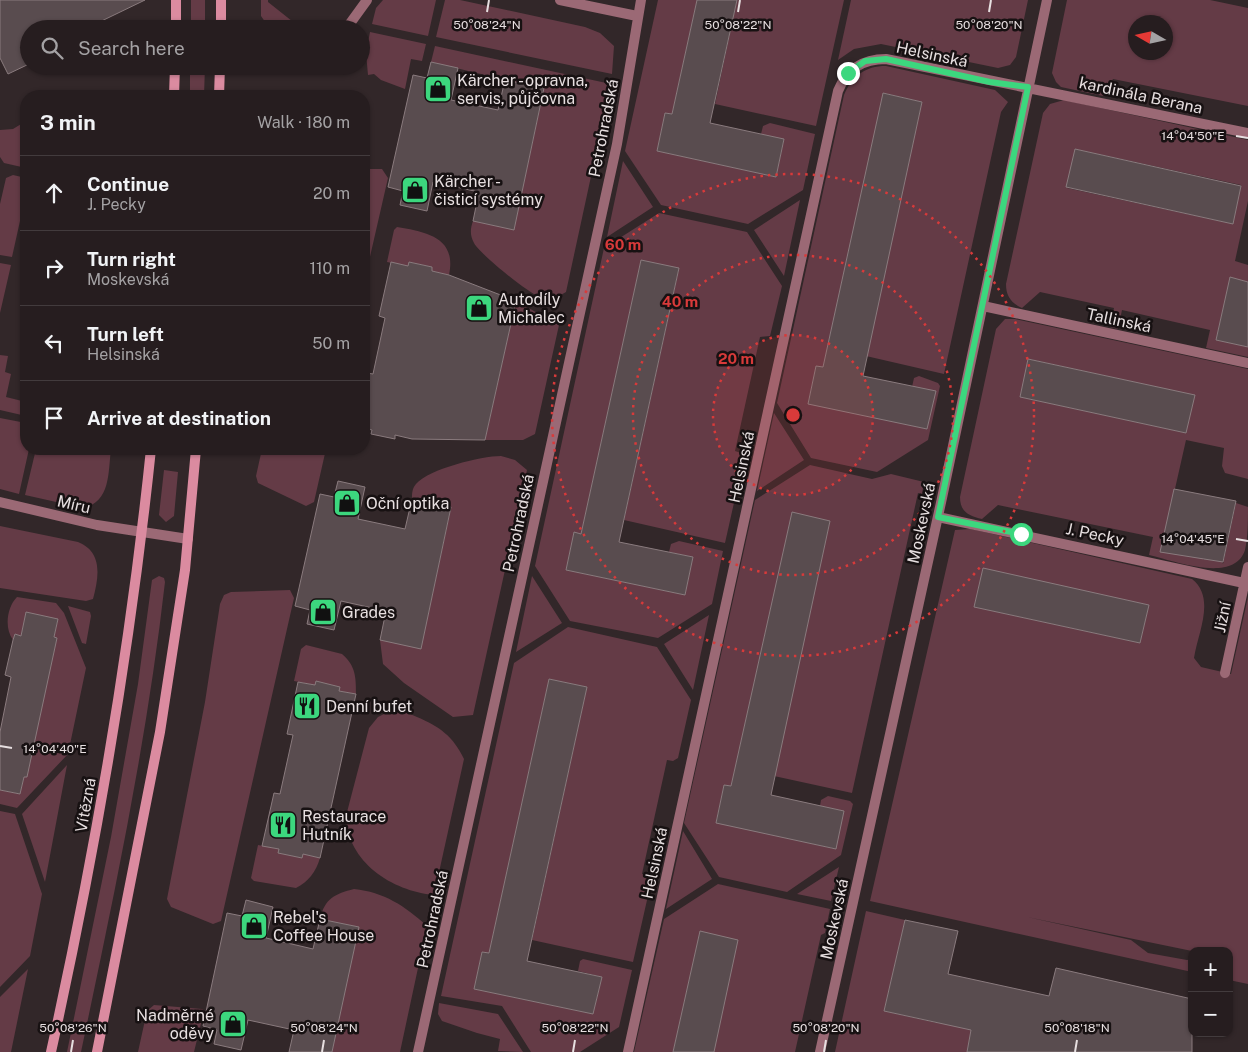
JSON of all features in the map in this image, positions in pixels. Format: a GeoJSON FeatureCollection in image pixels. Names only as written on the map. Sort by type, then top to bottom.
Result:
{"type":"FeatureCollection","features":[{"type":"Feature","properties":{"kind":"main road"},"geometry":{"type":"LineString","coordinates":[[176,0],[176,20]]}},
{"type":"Feature","properties":{"kind":"main road"},"geometry":{"type":"LineString","coordinates":[[221,0],[221,20]]}},
{"type":"Feature","properties":{"kind":"main road"},"geometry":{"type":"LineString","coordinates":[[174,90],[175,75]]}},
{"type":"Feature","properties":{"kind":"main road"},"geometry":{"type":"LineString","coordinates":[[219,90],[220,75]]}},
{"type":"Feature","properties":{"kind":"main road","name":"Vítězná"},"geometry":{"type":"LineString","coordinates":[[51,1052],[96,833],[135,592],[150,455]]}},
{"type":"Feature","properties":{"kind":"main road"},"geometry":{"type":"LineString","coordinates":[[97,1052],[160,732],[188,539],[195,455]]}},
{"type":"Feature","properties":{"kind":"street"},"geometry":{"type":"LineString","coordinates":[[353,20],[367,0]]}},
{"type":"Feature","properties":{"kind":"street"},"geometry":{"type":"LineString","coordinates":[[560,0],[637,16]]}},
{"type":"Feature","properties":{"kind":"street","name":"Petrohradská"},"geometry":{"type":"LineString","coordinates":[[418,1052],[617,144],[641,0]]}},
{"type":"Feature","properties":{"kind":"street","name":"Moskevská"},"geometry":{"type":"LineString","coordinates":[[820,1052],[938,517],[1047,0]]}},
{"type":"Feature","properties":{"kind":"street","name":"Helsinská"},"geometry":{"type":"LineString","coordinates":[[628,1052],[838,91],[848,73],[865,61],[876,59],[886,59],[990,82],[1028,87]]}},
{"type":"Feature","properties":{"kind":"street","name":"kardinála Berana"},"geometry":{"type":"LineString","coordinates":[[1028,87],[1248,134]]}},
{"type":"Feature","properties":{"kind":"street","name":"Tallinská"},"geometry":{"type":"LineString","coordinates":[[983,306],[1248,363]]}},
{"type":"Feature","properties":{"kind":"street","name":"Míru"},"geometry":{"type":"LineString","coordinates":[[0,502],[142,532]]}},
{"type":"Feature","properties":{"kind":"street","name":"J. Pecky"},"geometry":{"type":"LineString","coordinates":[[938,517],[1244,584]]}},
{"type":"Feature","properties":{"kind":"street"},"geometry":{"type":"LineString","coordinates":[[142,532],[188,539]]}},
{"type":"Feature","properties":{"kind":"street","name":"Jižní"},"geometry":{"type":"LineString","coordinates":[[1225,673],[1248,567]]}},
{"type":"Feature","properties":{"kind":"shaded area"},"geometry":{"type":"Polygon","coordinates":[[[191,0],[205,0],[205,20],[191,20],[191,0]]]}},
{"type":"Feature","properties":{"kind":"shaded area"},"geometry":{"type":"Polygon","coordinates":[[[261,0],[268,0],[291,20],[264,20],[261,16],[261,0]]]}},
{"type":"Feature","properties":{"kind":"shaded area"},"geometry":{"type":"Polygon","coordinates":[[[383,0],[436,0],[428,36],[372,24],[376,8],[383,0]]]}},
{"type":"Feature","properties":{"kind":"shaded area"},"geometry":{"type":"Polygon","coordinates":[[[445,0],[460,0],[585,27],[600,33],[614,46],[612,74],[436,37],[445,0]]]}},
{"type":"Feature","properties":{"kind":"shaded area"},"geometry":{"type":"Polygon","coordinates":[[[658,0],[697,0],[672,114],[665,113],[657,151],[776,177],[784,140],[761,134],[763,126],[770,123],[815,134],[803,190],[748,224],[661,205],[625,151],[658,0]]]}},
{"type":"Feature","properties":{"kind":"shaded area"},"geometry":{"type":"Polygon","coordinates":[[[737,0],[844,0],[816,126],[715,104],[737,0]]]}},
{"type":"Feature","properties":{"kind":"shaded area"},"geometry":{"type":"Polygon","coordinates":[[[851,0],[1028,0],[1016,57],[1010,65],[998,68],[881,44],[854,49],[838,60],[851,0]]]}},
{"type":"Feature","properties":{"kind":"shaded area"},"geometry":{"type":"Polygon","coordinates":[[[1067,0],[1210,0],[1248,8],[1248,106],[1113,79],[1103,96],[1061,87],[1056,82],[1052,73],[1067,0]]]}},
{"type":"Feature","properties":{"kind":"shaded area"},"geometry":{"type":"Polygon","coordinates":[[[370,32],[426,44],[422,61],[411,59],[405,89],[381,80],[374,74],[370,75],[370,32]]]}},
{"type":"Feature","properties":{"kind":"shaded area"},"geometry":{"type":"Polygon","coordinates":[[[435,46],[611,84],[566,292],[563,294],[554,298],[544,298],[526,289],[478,248],[474,243],[471,232],[473,221],[514,229],[544,89],[431,62],[435,46]]]}},
{"type":"Feature","properties":{"kind":"shaded area"},"geometry":{"type":"Polygon","coordinates":[[[878,66],[886,66],[995,90],[1008,102],[1001,112],[944,374],[866,356],[922,102],[884,93],[823,367],[816,366],[808,403],[927,429],[935,392],[912,387],[914,378],[919,376],[938,383],[940,386],[928,440],[877,472],[811,458],[777,403],[844,95],[851,82],[860,73],[878,66]]]}},
{"type":"Feature","properties":{"kind":"shaded area"},"geometry":{"type":"Polygon","coordinates":[[[190,75],[205,75],[204,90],[190,90],[190,75]]]}},
{"type":"Feature","properties":{"kind":"shaded area"},"geometry":{"type":"Polygon","coordinates":[[[1064,100],[1248,140],[1248,201],[1235,261],[1248,265],[1248,282],[1230,278],[1216,340],[1248,347],[1248,357],[1206,348],[1210,330],[1122,310],[1118,329],[1110,327],[1114,308],[1040,292],[1022,308],[1010,299],[1006,284],[1043,113],[1050,104],[1064,100]],[[1075,149],[1067,188],[1233,224],[1241,185],[1075,149]]]}},
{"type":"Feature","properties":{"kind":"shaded area"},"geometry":{"type":"Polygon","coordinates":[[[20,125],[20,167],[4,163],[0,157],[0,130],[13,129],[20,125]]]}},
{"type":"Feature","properties":{"kind":"shaded area"},"geometry":{"type":"Polygon","coordinates":[[[623,161],[653,207],[607,237],[623,161]]]}},
{"type":"Feature","properties":{"kind":"shaded area"},"geometry":{"type":"Polygon","coordinates":[[[370,169],[382,169],[388,178],[370,257],[370,169]]]}},
{"type":"Feature","properties":{"kind":"shaded area"},"geometry":{"type":"Polygon","coordinates":[[[13,175],[20,177],[20,221],[12,257],[0,255],[0,204],[6,178],[13,175]]]}},
{"type":"Feature","properties":{"kind":"shaded area"},"geometry":{"type":"Polygon","coordinates":[[[800,200],[784,276],[754,230],[800,200]]]}},
{"type":"Feature","properties":{"kind":"shaded area"},"geometry":{"type":"Polygon","coordinates":[[[659,213],[747,232],[782,286],[770,336],[760,337],[735,451],[741,453],[744,458],[725,543],[624,520],[679,269],[641,260],[581,534],[574,532],[566,570],[685,595],[693,557],[669,552],[671,544],[679,541],[723,551],[712,604],[658,638],[570,621],[535,566],[604,248],[659,213]]]}},
{"type":"Feature","properties":{"kind":"shaded area"},"geometry":{"type":"Polygon","coordinates":[[[397,227],[428,234],[444,244],[450,262],[449,275],[432,271],[432,267],[409,262],[408,266],[387,262],[394,230],[397,227]]]}},
{"type":"Feature","properties":{"kind":"shaded area"},"geometry":{"type":"Polygon","coordinates":[[[0,263],[11,265],[0,313],[0,263]]]}},
{"type":"Feature","properties":{"kind":"shaded area"},"geometry":{"type":"Polygon","coordinates":[[[516,301],[559,325],[535,434],[523,440],[485,440],[516,301]]]}},
{"type":"Feature","properties":{"kind":"shaded area"},"geometry":{"type":"Polygon","coordinates":[[[1005,319],[1015,319],[1248,369],[1248,479],[1225,473],[1222,466],[1224,448],[1186,440],[1161,551],[1204,557],[1203,560],[1205,558],[1222,561],[1223,564],[1236,503],[1248,507],[1246,545],[1239,560],[1229,566],[1203,568],[1149,555],[1153,537],[998,505],[982,519],[966,513],[960,502],[960,497],[996,329],[1005,319]],[[1029,359],[1020,397],[1186,433],[1194,395],[1029,359]]]}},
{"type":"Feature","properties":{"kind":"shaded area"},"geometry":{"type":"Polygon","coordinates":[[[0,355],[8,356],[5,372],[11,374],[6,397],[20,400],[20,415],[0,410],[0,355]]]}},
{"type":"Feature","properties":{"kind":"shaded area"},"geometry":{"type":"Polygon","coordinates":[[[774,413],[804,460],[757,491],[774,413]]]}},
{"type":"Feature","properties":{"kind":"shaded area"},"geometry":{"type":"Polygon","coordinates":[[[0,418],[20,422],[20,455],[28,455],[19,494],[0,489],[0,418]]]}},
{"type":"Feature","properties":{"kind":"shaded area"},"geometry":{"type":"Polygon","coordinates":[[[35,455],[110,455],[106,485],[99,499],[92,505],[83,508],[25,495],[35,455]]]}},
{"type":"Feature","properties":{"kind":"shaded area"},"geometry":{"type":"Polygon","coordinates":[[[261,455],[325,455],[314,502],[306,506],[258,483],[256,476],[261,455]]]}},
{"type":"Feature","properties":{"kind":"shaded area"},"geometry":{"type":"Polygon","coordinates":[[[501,456],[515,460],[527,470],[473,715],[453,717],[404,683],[383,664],[380,640],[421,648],[451,508],[412,499],[416,484],[432,473],[456,464],[501,456]]]}},
{"type":"Feature","properties":{"kind":"shaded area"},"geometry":{"type":"Polygon","coordinates":[[[810,465],[872,479],[891,474],[924,482],[922,494],[918,493],[852,793],[774,776],[830,521],[792,513],[731,786],[724,785],[716,822],[835,849],[844,811],[820,806],[821,800],[828,796],[850,801],[853,804],[841,855],[787,892],[719,877],[684,823],[755,500],[810,465]]]}},
{"type":"Feature","properties":{"kind":"shaded area"},"geometry":{"type":"Polygon","coordinates":[[[164,470],[178,472],[174,516],[166,522],[159,515],[164,470]]]}},
{"type":"Feature","properties":{"kind":"shaded area"},"geometry":{"type":"Polygon","coordinates":[[[0,526],[78,542],[86,546],[92,552],[97,566],[97,582],[93,599],[86,601],[0,588],[0,526]]]}},
{"type":"Feature","properties":{"kind":"shaded area"},"geometry":{"type":"Polygon","coordinates":[[[971,529],[1192,579],[1199,587],[1204,605],[1194,658],[1201,667],[1231,674],[1248,597],[1248,984],[1233,981],[1233,947],[1188,947],[1188,950],[1027,917],[1131,940],[1148,953],[1188,960],[1188,971],[870,901],[955,530],[971,529]],[[983,569],[975,607],[1140,643],[1149,605],[983,569]]]}},
{"type":"Feature","properties":{"kind":"shaded area"},"geometry":{"type":"Polygon","coordinates":[[[159,576],[164,578],[165,582],[158,641],[117,877],[81,1052],[67,1052],[111,837],[138,684],[152,580],[159,576]]]}},
{"type":"Feature","properties":{"kind":"shaded area"},"geometry":{"type":"Polygon","coordinates":[[[532,576],[562,623],[516,652],[532,576]]]}},
{"type":"Feature","properties":{"kind":"shaded area"},"geometry":{"type":"Polygon","coordinates":[[[290,590],[294,598],[221,921],[213,924],[171,907],[167,899],[205,702],[220,604],[224,595],[231,592],[290,590]]]}},
{"type":"Feature","properties":{"kind":"shaded area"},"geometry":{"type":"Polygon","coordinates":[[[17,597],[56,603],[64,613],[86,668],[68,754],[17,808],[0,804],[0,790],[20,794],[57,638],[54,637],[58,620],[26,612],[21,636],[15,634],[13,640],[8,630],[8,618],[11,606],[17,597]]]}},
{"type":"Feature","properties":{"kind":"shaded area"},"geometry":{"type":"Polygon","coordinates":[[[68,606],[90,612],[86,644],[82,643],[68,606]]]}},
{"type":"Feature","properties":{"kind":"shaded area"},"geometry":{"type":"Polygon","coordinates":[[[709,615],[693,690],[664,644],[709,615]]]}},
{"type":"Feature","properties":{"kind":"shaded area"},"geometry":{"type":"Polygon","coordinates":[[[568,627],[657,647],[691,700],[678,758],[673,761],[667,760],[642,874],[652,878],[633,962],[532,940],[587,687],[549,679],[489,953],[482,952],[474,989],[593,1014],[602,977],[578,971],[580,961],[583,959],[632,970],[619,1027],[580,1052],[531,1052],[502,1006],[441,996],[514,663],[568,627]]]}},
{"type":"Feature","properties":{"kind":"shaded area"},"geometry":{"type":"Polygon","coordinates":[[[306,645],[342,654],[353,668],[356,694],[339,691],[340,687],[316,681],[315,685],[294,681],[301,649],[306,645]]]}},
{"type":"Feature","properties":{"kind":"shaded area"},"geometry":{"type":"Polygon","coordinates":[[[390,711],[407,713],[439,729],[455,744],[464,759],[434,895],[403,887],[375,871],[363,860],[354,847],[348,832],[346,816],[369,728],[378,717],[390,711]]]}},
{"type":"Feature","properties":{"kind":"shaded area"},"geometry":{"type":"Polygon","coordinates":[[[67,765],[45,882],[22,814],[67,765]]]}},
{"type":"Feature","properties":{"kind":"shaded area"},"geometry":{"type":"Polygon","coordinates":[[[0,811],[15,814],[42,894],[30,956],[0,987],[0,811]]]}},
{"type":"Feature","properties":{"kind":"shaded area"},"geometry":{"type":"Polygon","coordinates":[[[683,831],[712,879],[666,909],[683,831]]]}},
{"type":"Feature","properties":{"kind":"shaded area"},"geometry":{"type":"Polygon","coordinates":[[[258,845],[279,849],[278,853],[302,858],[303,854],[320,858],[311,876],[296,888],[254,881],[251,878],[258,845]]]}},
{"type":"Feature","properties":{"kind":"shaded area"},"geometry":{"type":"Polygon","coordinates":[[[839,867],[831,901],[797,894],[839,867]]]}},
{"type":"Feature","properties":{"kind":"shaded area"},"geometry":{"type":"Polygon","coordinates":[[[718,884],[830,909],[825,933],[821,935],[795,1052],[714,1052],[700,932],[673,1052],[634,1052],[664,919],[718,884]]]}},
{"type":"Feature","properties":{"kind":"shaded area"},"geometry":{"type":"Polygon","coordinates":[[[354,889],[375,893],[394,901],[427,926],[400,1052],[332,1052],[358,927],[320,919],[325,906],[332,898],[354,889]]]}},
{"type":"Feature","properties":{"kind":"shaded area"},"geometry":{"type":"Polygon","coordinates":[[[866,911],[905,920],[884,1011],[937,1023],[972,1025],[967,1052],[835,1052],[866,911]]]}},
{"type":"Feature","properties":{"kind":"shaded area"},"geometry":{"type":"Polygon","coordinates":[[[28,969],[11,1052],[0,1052],[0,997],[28,969]]]}},
{"type":"Feature","properties":{"kind":"shaded area"},"geometry":{"type":"Polygon","coordinates":[[[439,1003],[498,1014],[523,1052],[498,1051],[500,1039],[442,1021],[438,1014],[439,1003]]]}},
{"type":"Feature","properties":{"kind":"shaded area"},"geometry":{"type":"Polygon","coordinates":[[[154,1005],[202,1009],[204,1011],[194,1052],[138,1052],[147,1011],[154,1005]]]}},
{"type":"Feature","properties":{"kind":"building"},"geometry":{"type":"Polygon","coordinates":[[[0,0],[145,0],[104,20],[20,20],[20,68],[8,74],[0,58],[0,0]]]}},
{"type":"Feature","properties":{"kind":"building"},"geometry":{"type":"Polygon","coordinates":[[[697,0],[737,0],[710,123],[784,139],[776,177],[657,151],[665,113],[672,114],[697,0]]]}},
{"type":"Feature","properties":{"kind":"building"},"geometry":{"type":"Polygon","coordinates":[[[431,62],[458,68],[451,100],[498,110],[505,80],[544,88],[514,230],[473,221],[479,192],[433,182],[427,211],[400,205],[403,191],[388,187],[413,75],[427,78],[431,62]]]}},
{"type":"Feature","properties":{"kind":"building"},"geometry":{"type":"Polygon","coordinates":[[[883,93],[922,102],[863,376],[936,391],[927,429],[808,404],[816,366],[823,367],[883,93]]]}},
{"type":"Feature","properties":{"kind":"building"},"geometry":{"type":"Polygon","coordinates":[[[1075,149],[1241,186],[1233,224],[1066,187],[1075,149]]]}},
{"type":"Feature","properties":{"kind":"building"},"geometry":{"type":"Polygon","coordinates":[[[641,260],[679,268],[619,542],[693,557],[685,595],[566,570],[574,532],[581,534],[641,260]]]}},
{"type":"Feature","properties":{"kind":"building"},"geometry":{"type":"Polygon","coordinates":[[[391,262],[408,266],[409,262],[432,267],[432,271],[449,275],[516,301],[485,440],[412,439],[395,435],[395,439],[371,434],[370,374],[373,374],[385,318],[379,316],[391,262]]]}},
{"type":"Feature","properties":{"kind":"building"},"geometry":{"type":"Polygon","coordinates":[[[1230,277],[1248,282],[1248,347],[1216,340],[1230,277]]]}},
{"type":"Feature","properties":{"kind":"building"},"geometry":{"type":"Polygon","coordinates":[[[1028,359],[1195,395],[1186,433],[1020,397],[1028,359]]]}},
{"type":"Feature","properties":{"kind":"building"},"geometry":{"type":"Polygon","coordinates":[[[338,481],[365,487],[358,519],[405,529],[412,499],[451,507],[421,649],[380,640],[386,611],[341,601],[334,630],[307,624],[310,610],[295,606],[320,494],[334,497],[338,481]]]}},
{"type":"Feature","properties":{"kind":"building"},"geometry":{"type":"Polygon","coordinates":[[[1174,489],[1236,501],[1223,562],[1160,552],[1174,489]]]}},
{"type":"Feature","properties":{"kind":"building"},"geometry":{"type":"Polygon","coordinates":[[[792,512],[830,521],[771,795],[844,811],[836,849],[716,823],[724,785],[731,786],[792,512]]]}},
{"type":"Feature","properties":{"kind":"building"},"geometry":{"type":"Polygon","coordinates":[[[983,568],[1149,605],[1140,643],[974,607],[983,568]]]}},
{"type":"Feature","properties":{"kind":"building"},"geometry":{"type":"Polygon","coordinates":[[[26,612],[58,619],[54,637],[57,638],[27,777],[24,777],[20,794],[0,790],[0,732],[11,677],[5,675],[15,634],[21,636],[26,612]]]}},
{"type":"Feature","properties":{"kind":"building"},"geometry":{"type":"Polygon","coordinates":[[[549,679],[587,687],[527,961],[602,977],[593,1014],[474,989],[482,952],[489,953],[549,679]]]}},
{"type":"Feature","properties":{"kind":"building"},"geometry":{"type":"Polygon","coordinates":[[[316,681],[340,687],[339,691],[356,694],[320,858],[303,854],[302,858],[278,853],[279,849],[262,846],[274,793],[280,794],[293,735],[287,734],[298,682],[315,685],[316,681]]]}},
{"type":"Feature","properties":{"kind":"building"},"geometry":{"type":"Polygon","coordinates":[[[246,900],[273,907],[266,938],[313,949],[320,919],[359,927],[332,1052],[289,1052],[294,1030],[248,1020],[241,1050],[214,1044],[217,1030],[203,1026],[227,913],[242,916],[246,900]]]}},
{"type":"Feature","properties":{"kind":"building"},"geometry":{"type":"Polygon","coordinates":[[[905,920],[958,931],[948,974],[1049,996],[1056,968],[1188,998],[1188,1037],[1192,1037],[1192,1052],[967,1052],[971,1030],[884,1011],[905,920]]]}},
{"type":"Feature","properties":{"kind":"building"},"geometry":{"type":"Polygon","coordinates":[[[700,931],[738,940],[714,1052],[673,1052],[700,931]]]}},
{"type":"Feature","properties":{"kind":"place","name":"Kärcher - opravna, servis, půjčovna"},"geometry":{"type":"Point","coordinates":[438,89]}},
{"type":"Feature","properties":{"kind":"place","name":"Kärcher - čisticí systémy"},"geometry":{"type":"Point","coordinates":[415,190]}},
{"type":"Feature","properties":{"kind":"place","name":"Autodíly Michalec"},"geometry":{"type":"Point","coordinates":[479,308]}},
{"type":"Feature","properties":{"kind":"place","name":"Oční optika"},"geometry":{"type":"Point","coordinates":[347,503]}},
{"type":"Feature","properties":{"kind":"place","name":"Grades"},"geometry":{"type":"Point","coordinates":[323,612]}},
{"type":"Feature","properties":{"kind":"place","name":"Denní bufet"},"geometry":{"type":"Point","coordinates":[307,706]}},
{"type":"Feature","properties":{"kind":"place","name":"Restaurace Hutník"},"geometry":{"type":"Point","coordinates":[283,825]}},
{"type":"Feature","properties":{"kind":"place","name":"Rebel's Coffee House"},"geometry":{"type":"Point","coordinates":[254,926]}},
{"type":"Feature","properties":{"kind":"place","name":"Nadměrné oděvy"},"geometry":{"type":"Point","coordinates":[233,1024]}},
{"type":"Feature","properties":{"kind":"route"},"geometry":{"type":"LineString","coordinates":[[848,73],[865,61],[886,59],[990,82],[1028,87],[938,517],[1021,534]]}}]}
